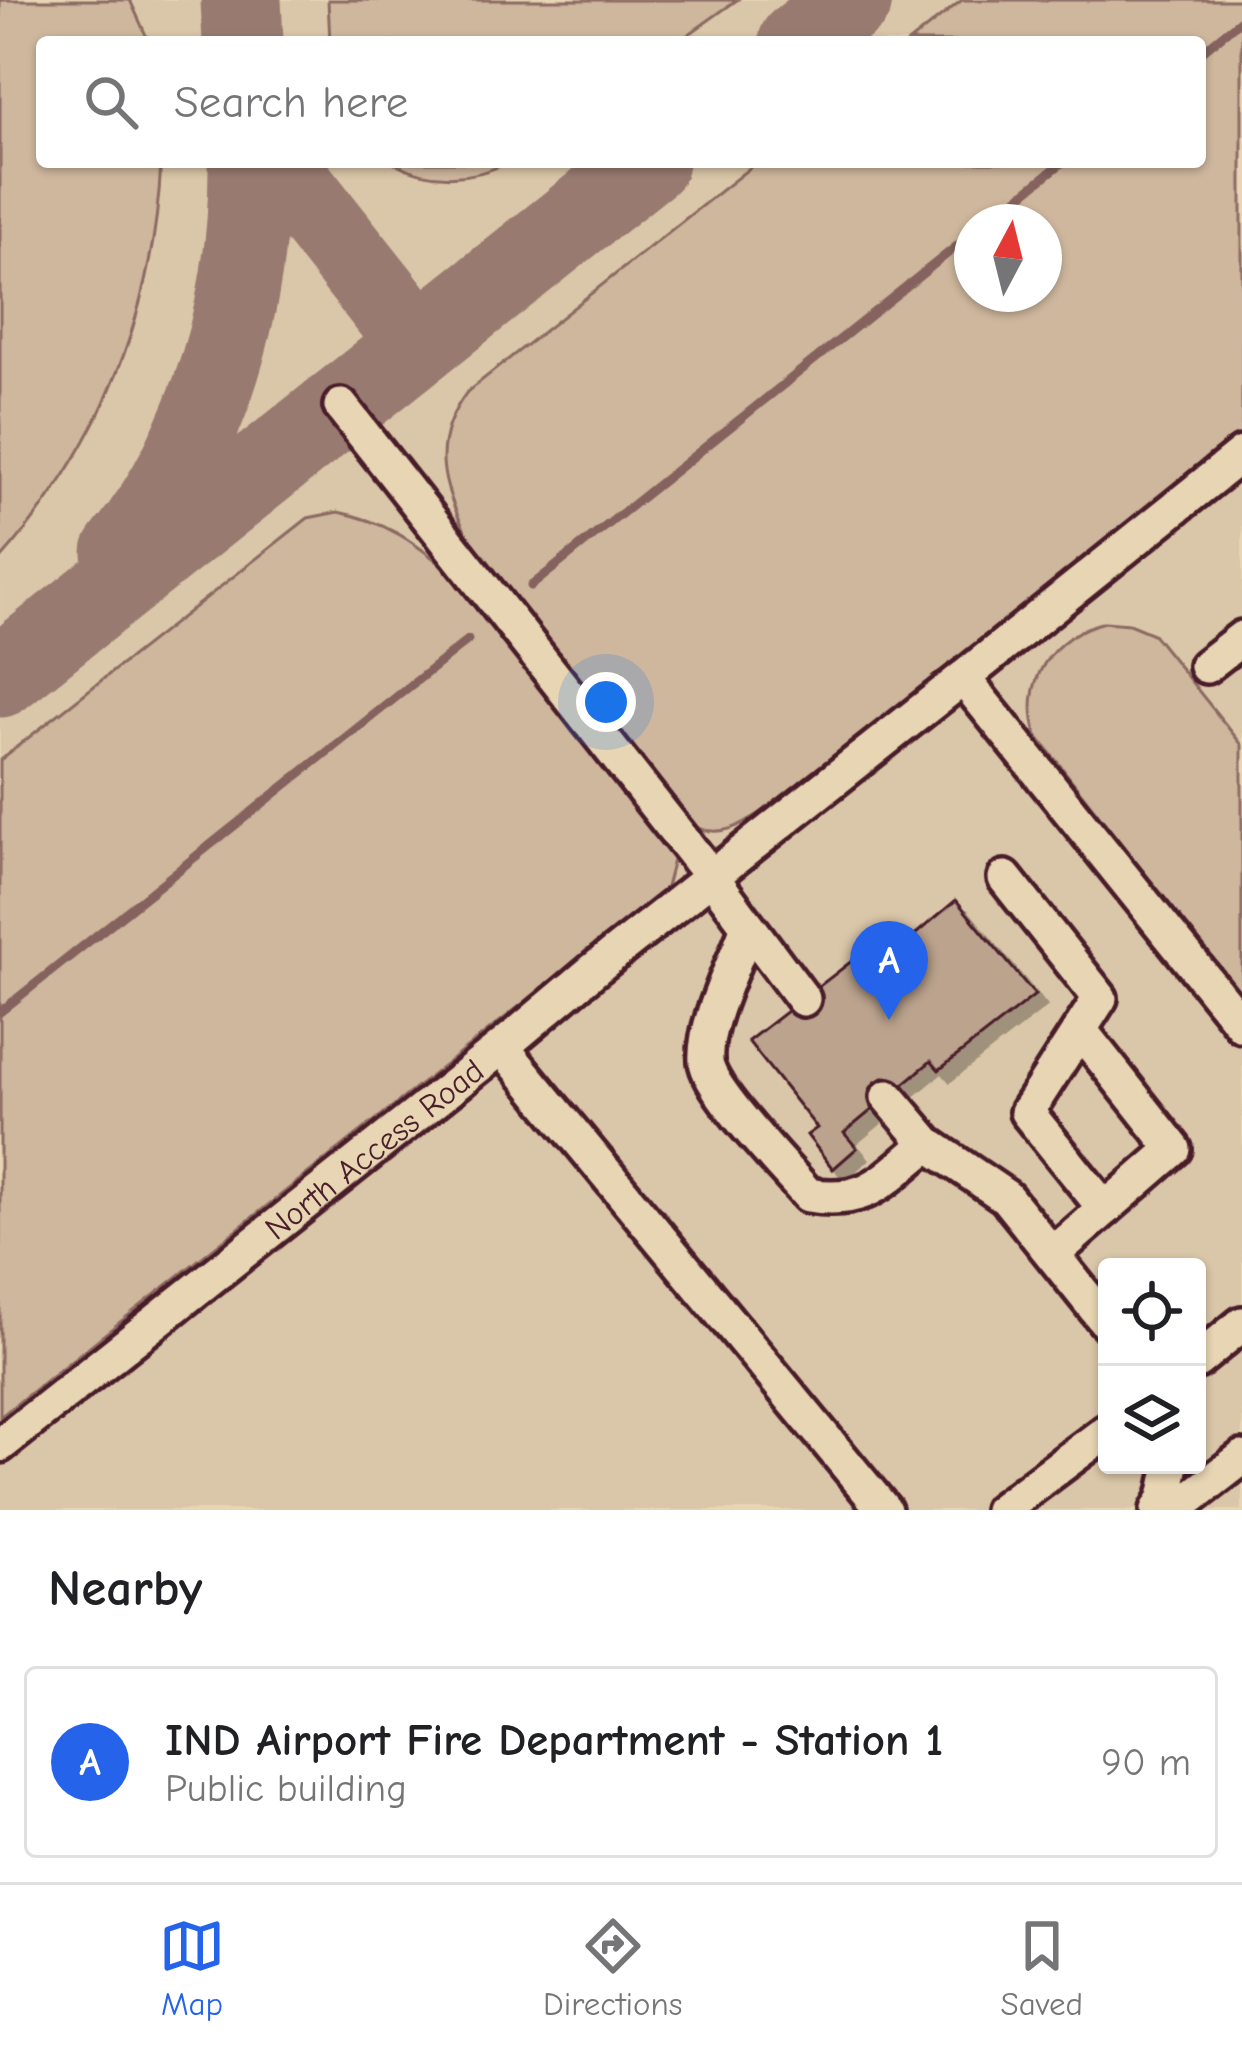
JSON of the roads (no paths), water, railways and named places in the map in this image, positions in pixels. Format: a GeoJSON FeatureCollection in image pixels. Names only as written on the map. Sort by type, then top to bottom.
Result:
{"type":"FeatureCollection","features":[{"type":"Feature","properties":{"kind":"street"},"geometry":{"type":"LineString","coordinates":[[341,406],[802,999]]}},
{"type":"Feature","properties":{"kind":"street"},"geometry":{"type":"LineString","coordinates":[[502,1047],[1242,454]]}},
{"type":"Feature","properties":{"kind":"street"},"geometry":{"type":"LineString","coordinates":[[1206,666],[1242,638]]}},
{"type":"Feature","properties":{"kind":"street"},"geometry":{"type":"LineString","coordinates":[[963,678],[1242,1025]]}},
{"type":"Feature","properties":{"kind":"street"},"geometry":{"type":"LineString","coordinates":[[1005,878],[1100,998],[1027,1112],[1105,1209]]}},
{"type":"Feature","properties":{"kind":"street"},"geometry":{"type":"LineString","coordinates":[[748,926],[709,1035],[706,1064],[717,1088],[808,1196],[838,1200],[866,1193],[928,1144]]}},
{"type":"Feature","properties":{"kind":"street"},"geometry":{"type":"LineString","coordinates":[[1052,1255],[1174,1149],[1080,1030]]}},
{"type":"Feature","properties":{"kind":"street","name":"North Access Road"},"geometry":{"type":"LineString","coordinates":[[0,1445],[502,1047],[884,1510]]}},
{"type":"Feature","properties":{"kind":"street"},"geometry":{"type":"LineString","coordinates":[[887,1097],[928,1144],[1006,1197],[1098,1312]]}},
{"type":"Feature","properties":{"kind":"street"},"geometry":{"type":"LineString","coordinates":[[1206,1354],[1242,1324]]}},
{"type":"Feature","properties":{"kind":"street"},"geometry":{"type":"LineString","coordinates":[[1001,1510],[1098,1438]]}},
{"type":"Feature","properties":{"kind":"street"},"geometry":{"type":"LineString","coordinates":[[1184,1503],[1242,1458]]}},
{"type":"Feature","properties":{"kind":"street"},"geometry":{"type":"LineString","coordinates":[[1184,1503],[1242,1471]]}},
{"type":"Feature","properties":{"kind":"street"},"geometry":{"type":"LineString","coordinates":[[1158,1510],[1170,1474]]}},
{"type":"Feature","properties":{"kind":"waterway"},"geometry":{"type":"LineString","coordinates":[[1206,48],[1242,19]]}},
{"type":"Feature","properties":{"kind":"waterway"},"geometry":{"type":"LineString","coordinates":[[1010,204],[1056,168]]}},
{"type":"Feature","properties":{"kind":"waterway"},"geometry":{"type":"LineString","coordinates":[[531,586],[954,248]]}},
{"type":"Feature","properties":{"kind":"waterway"},"geometry":{"type":"LineString","coordinates":[[0,1012],[468,640]]}},
{"type":"Feature","properties":{"kind":"place","name":"IND Airport Fire Department - Station 1"},"geometry":{"type":"Point","coordinates":[889,1020]}}]}
